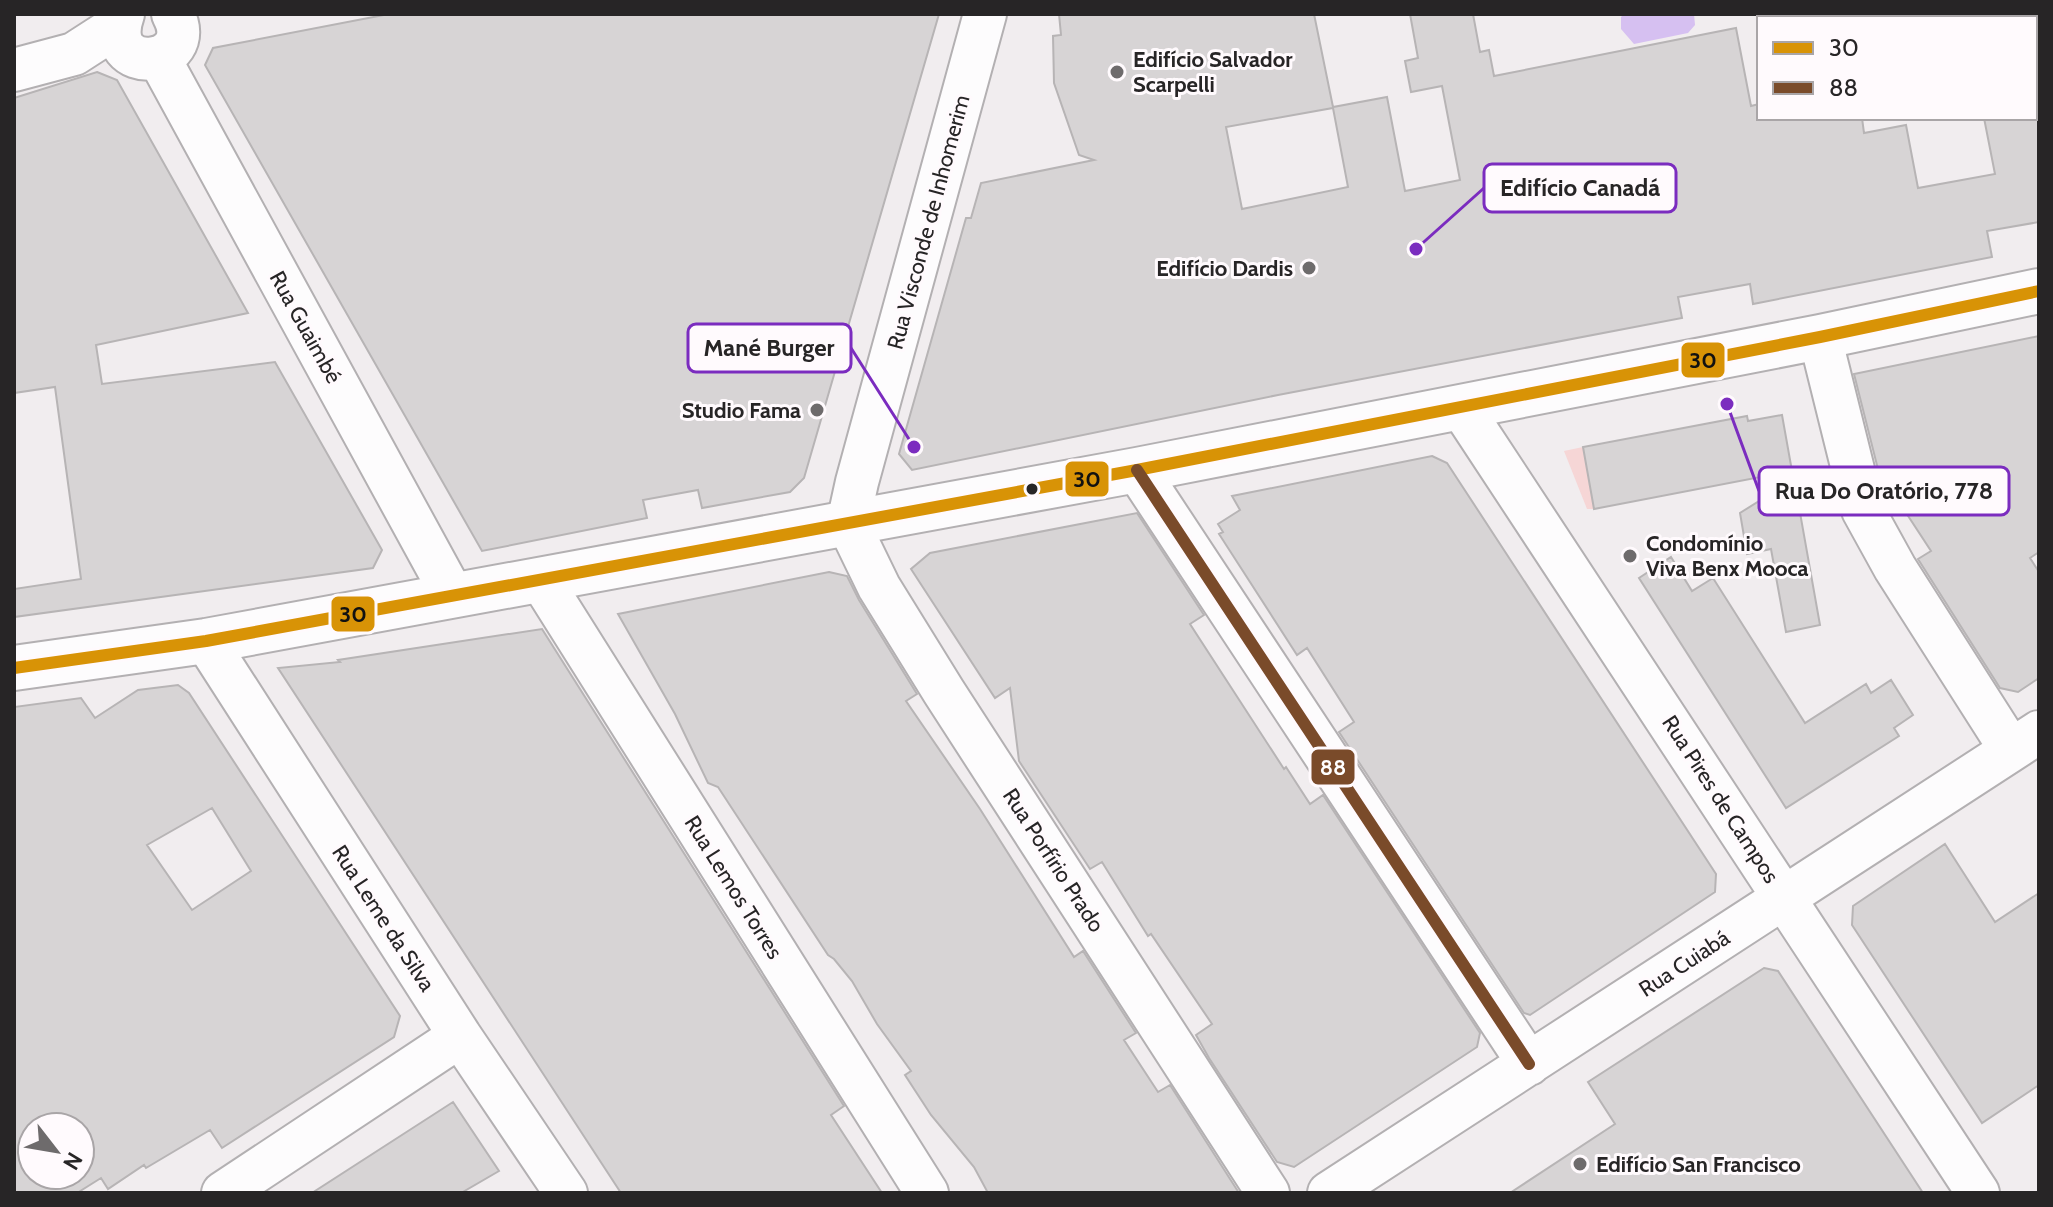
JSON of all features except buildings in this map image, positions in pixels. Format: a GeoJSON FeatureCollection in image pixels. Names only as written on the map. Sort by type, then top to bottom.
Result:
{"type":"FeatureCollection","features":[{"type":"Feature","properties":{"kind":"street","name":"Rua Visconde de Inhomerim"},"geometry":{"type":"LineString","coordinates":[[848,523],[985,14]]}},
{"type":"Feature","properties":{"kind":"street"},"geometry":{"type":"LineString","coordinates":[[14,70],[134,39],[170,52],[177,41],[180,15]]}},
{"type":"Feature","properties":{"kind":"street","name":"Rua Guaimbé"},"geometry":{"type":"LineString","coordinates":[[134,39],[453,596]]}},
{"type":"Feature","properties":{"kind":"street"},"geometry":{"type":"LineString","coordinates":[[14,668],[206,641],[1137,470],[1820,337],[2039,291]]}},
{"type":"Feature","properties":{"kind":"street"},"geometry":{"type":"LineString","coordinates":[[1820,337],[1863,510],[1895,568],[2025,741]]}},
{"type":"Feature","properties":{"kind":"street","name":"Rua Pires de Campos"},"geometry":{"type":"LineString","coordinates":[[1461,407],[1978,1193]]}},
{"type":"Feature","properties":{"kind":"street"},"geometry":{"type":"LineString","coordinates":[[1137,470],[1529,1064]]}},
{"type":"Feature","properties":{"kind":"street","name":"Rua Porfírio Prado"},"geometry":{"type":"LineString","coordinates":[[848,523],[879,587],[944,692],[1268,1193]]}},
{"type":"Feature","properties":{"kind":"street","name":"Rua Lemos Torres"},"geometry":{"type":"LineString","coordinates":[[541,580],[927,1193]]}},
{"type":"Feature","properties":{"kind":"street","name":"Rua Leme da Silva"},"geometry":{"type":"LineString","coordinates":[[206,641],[460,1036],[566,1193]]}},
{"type":"Feature","properties":{"kind":"street","name":"Rua Cuiabá"},"geometry":{"type":"LineString","coordinates":[[1329,1193],[2025,741]]}},
{"type":"Feature","properties":{"kind":"street"},"geometry":{"type":"LineString","coordinates":[[223,1193],[460,1036]]}},
{"type":"Feature","properties":{"kind":"shaded area"},"geometry":{"type":"Polygon","coordinates":[[[1624,14],[1694,14],[1695,25],[1688,33],[1634,44],[1621,29],[1624,14]]]}},
{"type":"Feature","properties":{"kind":"shaded area"},"geometry":{"type":"Polygon","coordinates":[[[1583,447],[1594,509],[1587,509],[1564,451],[1583,447]]]}},
{"type":"Feature","properties":{"kind":"transit line","name":"30"},"geometry":{"type":"LineString","coordinates":[[14,668],[206,641],[1137,470],[1820,337],[2039,291]]}},
{"type":"Feature","properties":{"kind":"transit line","name":"88"},"geometry":{"type":"LineString","coordinates":[[1137,470],[1529,1064]]}},
{"type":"Feature","properties":{"kind":"place","name":"Edifício Salvador Scarpelli"},"geometry":{"type":"Point","coordinates":[1117,72]}},
{"type":"Feature","properties":{"kind":"place","name":"Edifício Canadá"},"geometry":{"type":"Point","coordinates":[1416,249]}},
{"type":"Feature","properties":{"kind":"place","name":"Edifício Dardis"},"geometry":{"type":"Point","coordinates":[1309,268]}},
{"type":"Feature","properties":{"kind":"place","name":"Rua Do Oratório, 778"},"geometry":{"type":"Point","coordinates":[1727,404]}},
{"type":"Feature","properties":{"kind":"place","name":"Studio Fama"},"geometry":{"type":"Point","coordinates":[817,410]}},
{"type":"Feature","properties":{"kind":"place","name":"Mané Burger"},"geometry":{"type":"Point","coordinates":[914,447]}},
{"type":"Feature","properties":{"kind":"place","name":"Condomínio Viva Benx Mooca"},"geometry":{"type":"Point","coordinates":[1630,556]}},
{"type":"Feature","properties":{"kind":"place","name":"Edifício San Francisco"},"geometry":{"type":"Point","coordinates":[1580,1164]}}]}
